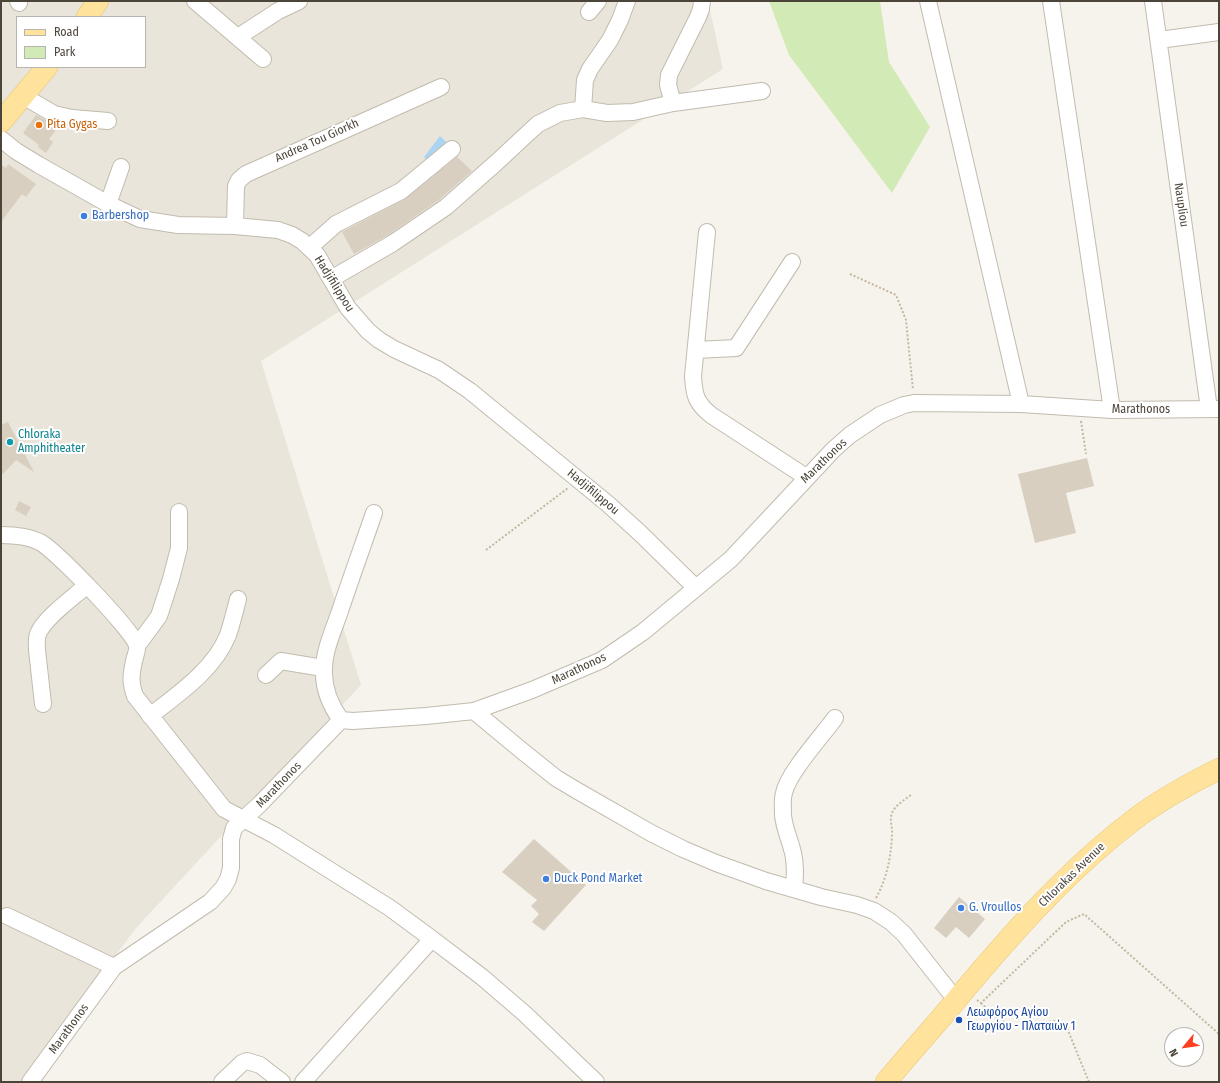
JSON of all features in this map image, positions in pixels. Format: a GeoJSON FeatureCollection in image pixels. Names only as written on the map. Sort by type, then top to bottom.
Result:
{"type":"FeatureCollection","features":[{"type":"Feature","properties":{"kind":"main road"},"geometry":{"type":"LineString","coordinates":[[88,16],[98,1]]}},
{"type":"Feature","properties":{"kind":"main road"},"geometry":{"type":"LineString","coordinates":[[1,122],[46,68]]}},
{"type":"Feature","properties":{"kind":"main road","name":"Chlorakas Avenue"},"geometry":{"type":"LineString","coordinates":[[886,1082],[1009,937],[1055,889],[1101,846],[1143,814],[1189,784],[1219,769]]}},
{"type":"Feature","properties":{"kind":"street"},"geometry":{"type":"LineString","coordinates":[[195,1],[263,59]]}},
{"type":"Feature","properties":{"kind":"street"},"geometry":{"type":"LineString","coordinates":[[238,37],[278,11],[299,1]]}},
{"type":"Feature","properties":{"kind":"street"},"geometry":{"type":"LineString","coordinates":[[583,109],[585,80],[590,69],[610,40],[627,1]]}},
{"type":"Feature","properties":{"kind":"street"},"geometry":{"type":"LineString","coordinates":[[673,103],[668,86],[669,75],[698,17],[702,1]]}},
{"type":"Feature","properties":{"kind":"street"},"geometry":{"type":"LineString","coordinates":[[928,1],[1021,404]]}},
{"type":"Feature","properties":{"kind":"street"},"geometry":{"type":"LineString","coordinates":[[1051,1],[1112,410]]}},
{"type":"Feature","properties":{"kind":"street","name":"Naupliou"},"geometry":{"type":"LineString","coordinates":[[1154,1],[1214,409]]}},
{"type":"Feature","properties":{"kind":"street"},"geometry":{"type":"LineString","coordinates":[[1159,40],[1219,32]]}},
{"type":"Feature","properties":{"kind":"street","name":"Andrea Tou Giorkh"},"geometry":{"type":"LineString","coordinates":[[235,226],[236,186],[239,180],[246,174],[441,87]]}},
{"type":"Feature","properties":{"kind":"street"},"geometry":{"type":"LineString","coordinates":[[331,279],[393,243],[446,207],[538,124],[560,113],[583,109],[607,113],[619,113],[673,103],[762,91]]}},
{"type":"Feature","properties":{"kind":"street"},"geometry":{"type":"LineString","coordinates":[[23,96],[54,114],[72,118],[108,121]]}},
{"type":"Feature","properties":{"kind":"street","name":"Hadjifilippou"},"geometry":{"type":"LineString","coordinates":[[1,139],[38,165],[128,214],[153,222],[178,225],[235,226],[278,230],[292,235],[310,247],[317,255],[348,308],[368,331],[394,349],[439,370],[456,380],[608,504],[696,588]]}},
{"type":"Feature","properties":{"kind":"street"},"geometry":{"type":"LineString","coordinates":[[310,247],[336,224],[401,191],[452,149]]}},
{"type":"Feature","properties":{"kind":"street"},"geometry":{"type":"LineString","coordinates":[[108,204],[121,167]]}},
{"type":"Feature","properties":{"kind":"street"},"geometry":{"type":"LineString","coordinates":[[707,232],[696,350],[694,391],[697,400],[703,409],[711,415],[806,477]]}},
{"type":"Feature","properties":{"kind":"street"},"geometry":{"type":"LineString","coordinates":[[696,350],[736,348],[792,262]]}},
{"type":"Feature","properties":{"kind":"street","name":"Marathonos"},"geometry":{"type":"LineString","coordinates":[[30,1082],[114,967],[210,902],[223,888],[228,879],[231,868],[232,832],[234,828],[260,804],[341,720],[360,721],[474,711],[532,690],[602,660],[643,632],[730,559],[752,538],[806,477],[834,449],[870,421],[904,405],[914,403],[1021,404],[1112,410],[1214,409]]}},
{"type":"Feature","properties":{"kind":"street"},"geometry":{"type":"LineString","coordinates":[[179,512],[179,548],[171,579],[159,616],[137,646],[131,686],[135,696],[224,810],[274,835],[377,900],[432,939],[482,977],[525,1014],[596,1082]]}},
{"type":"Feature","properties":{"kind":"street"},"geometry":{"type":"LineString","coordinates":[[341,720],[327,694],[324,681],[324,668],[330,641],[374,513]]}},
{"type":"Feature","properties":{"kind":"street"},"geometry":{"type":"LineString","coordinates":[[1,535],[30,538],[40,542],[53,552],[87,585],[130,633],[137,646]]}},
{"type":"Feature","properties":{"kind":"street"},"geometry":{"type":"LineString","coordinates":[[43,704],[36,641],[38,634],[47,620],[87,585]]}},
{"type":"Feature","properties":{"kind":"street"},"geometry":{"type":"LineString","coordinates":[[150,716],[187,687],[217,654],[228,636],[238,599]]}},
{"type":"Feature","properties":{"kind":"street"},"geometry":{"type":"LineString","coordinates":[[266,675],[281,661],[324,668]]}},
{"type":"Feature","properties":{"kind":"street"},"geometry":{"type":"LineString","coordinates":[[474,711],[556,778],[651,833],[716,864],[794,890],[869,909],[891,922],[904,934],[960,995]]}},
{"type":"Feature","properties":{"kind":"street"},"geometry":{"type":"LineString","coordinates":[[794,890],[795,868],[793,852],[783,815],[784,793],[799,764],[835,718]]}},
{"type":"Feature","properties":{"kind":"street"},"geometry":{"type":"LineString","coordinates":[[6,916],[114,967]]}},
{"type":"Feature","properties":{"kind":"street"},"geometry":{"type":"LineString","coordinates":[[304,1082],[432,939]]}},
{"type":"Feature","properties":{"kind":"street"},"geometry":{"type":"LineString","coordinates":[[222,1082],[242,1063],[247,1061],[260,1065],[282,1082]]}},
{"type":"Feature","properties":{"kind":"path"},"geometry":{"type":"LineString","coordinates":[[850,274],[896,295],[906,320],[914,403]]}},
{"type":"Feature","properties":{"kind":"path"},"geometry":{"type":"LineString","coordinates":[[1078,408],[1086,454]]}},
{"type":"Feature","properties":{"kind":"path"},"geometry":{"type":"LineString","coordinates":[[486,550],[579,480]]}},
{"type":"Feature","properties":{"kind":"path"},"geometry":{"type":"LineString","coordinates":[[869,909],[884,883],[893,833],[891,819],[892,812],[912,794]]}},
{"type":"Feature","properties":{"kind":"path"},"geometry":{"type":"LineString","coordinates":[[981,1003],[1066,922],[1084,914],[1219,1034]]}},
{"type":"Feature","properties":{"kind":"path"},"geometry":{"type":"LineString","coordinates":[[960,995],[981,1003],[994,1016],[1005,1022],[1018,1026],[1054,1021],[1067,1028],[1090,1082]]}},
{"type":"Feature","properties":{"kind":"shaded area"},"geometry":{"type":"Polygon","coordinates":[[[1,1],[708,1],[723,69],[261,361],[361,685],[137,927],[20,1082],[1,1082],[1,1]]]}},
{"type":"Feature","properties":{"kind":"green space"},"geometry":{"type":"Polygon","coordinates":[[[769,1],[880,1],[889,62],[930,127],[892,193],[789,55],[769,1]]]}},
{"type":"Feature","properties":{"kind":"water"},"geometry":{"type":"Polygon","coordinates":[[[440,136],[451,147],[429,163],[424,157],[440,136]]]}},
{"type":"Feature","properties":{"kind":"building"},"geometry":{"type":"Polygon","coordinates":[[[36,115],[49,122],[60,125],[49,139],[53,142],[46,153],[38,147],[39,145],[23,133],[36,115]]]}},
{"type":"Feature","properties":{"kind":"building"},"geometry":{"type":"Polygon","coordinates":[[[457,157],[472,171],[440,199],[388,235],[354,254],[342,232],[405,199],[457,157]]]}},
{"type":"Feature","properties":{"kind":"building"},"geometry":{"type":"Polygon","coordinates":[[[1,164],[6,168],[8,164],[36,184],[26,197],[22,194],[1,222],[1,164]]]}},
{"type":"Feature","properties":{"kind":"building","name":"Chloraka Amphitheater"},"geometry":{"type":"Polygon","coordinates":[[[8,422],[34,472],[16,460],[1,476],[1,425],[8,422]]]}},
{"type":"Feature","properties":{"kind":"building"},"geometry":{"type":"Polygon","coordinates":[[[1087,458],[1094,486],[1066,493],[1076,533],[1035,543],[1018,474],[1087,458]]]}},
{"type":"Feature","properties":{"kind":"building"},"geometry":{"type":"Polygon","coordinates":[[[19,501],[31,507],[26,516],[15,510],[19,501]]]}},
{"type":"Feature","properties":{"kind":"building"},"geometry":{"type":"Polygon","coordinates":[[[534,839],[586,885],[544,931],[532,922],[539,914],[531,906],[537,900],[502,872],[534,839]]]}},
{"type":"Feature","properties":{"kind":"building","name":"G. Vroullos"},"geometry":{"type":"Polygon","coordinates":[[[959,897],[985,919],[969,938],[956,927],[946,938],[934,928],[959,897]]]}},
{"type":"Feature","properties":{"kind":"place","name":"Pita Gygas"},"geometry":{"type":"Point","coordinates":[39,125]}},
{"type":"Feature","properties":{"kind":"place","name":"Barbershop"},"geometry":{"type":"Point","coordinates":[84,216]}},
{"type":"Feature","properties":{"kind":"place","name":"Chloraka Amphitheater"},"geometry":{"type":"Point","coordinates":[10,442]}},
{"type":"Feature","properties":{"kind":"place","name":"Duck Pond Market"},"geometry":{"type":"Point","coordinates":[546,879]}},
{"type":"Feature","properties":{"kind":"place","name":"G. Vroullos"},"geometry":{"type":"Point","coordinates":[961,908]}},
{"type":"Feature","properties":{"kind":"place","name":"Λεωφόρος Αγίου Γεωργίου - Πλαταιών 1"},"geometry":{"type":"Point","coordinates":[959,1020]}}]}
